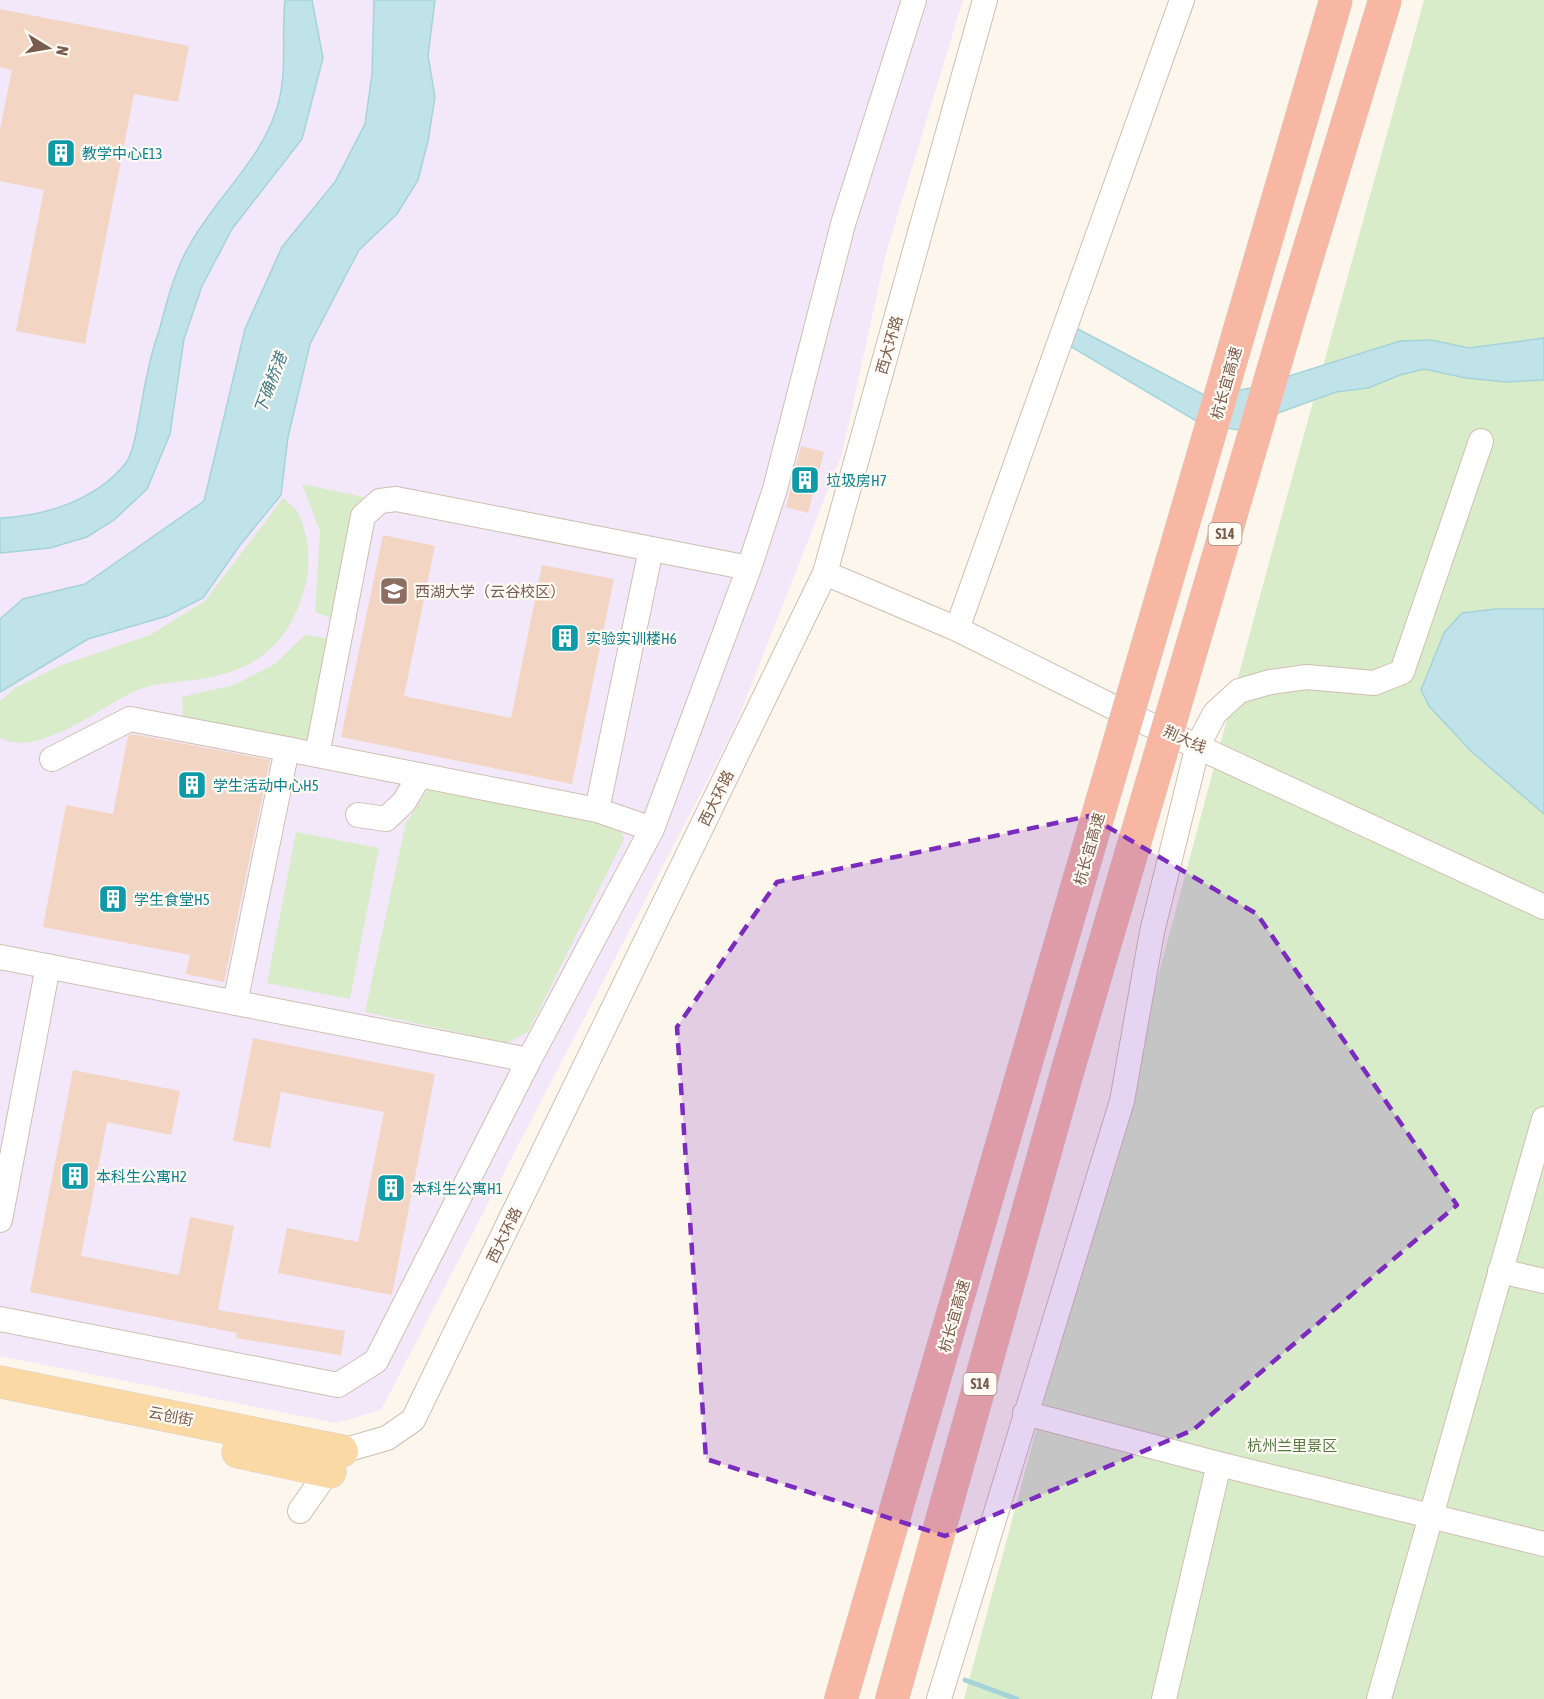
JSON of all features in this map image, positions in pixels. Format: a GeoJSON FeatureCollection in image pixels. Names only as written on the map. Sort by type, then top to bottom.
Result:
{"type":"FeatureCollection","features":[{"type":"Feature","properties":{"kind":"highway","name":"杭长宜高速"},"geometry":{"type":"LineString","coordinates":[[841,1699],[1336,0]]}},
{"type":"Feature","properties":{"kind":"highway","name":"S14"},"geometry":{"type":"LineString","coordinates":[[892,1699],[1068,1069],[1287,324],[1385,0]]}},
{"type":"Feature","properties":{"kind":"highway"},"geometry":{"type":"LineString","coordinates":[[826,1699],[939,1368]]}},
{"type":"Feature","properties":{"kind":"main road","name":"云创街"},"geometry":{"type":"LineString","coordinates":[[0,1382],[336,1461]]}},
{"type":"Feature","properties":{"kind":"main road","name":"云创街"},"geometry":{"type":"LineString","coordinates":[[0,1401],[336,1461]]}},
{"type":"Feature","properties":{"kind":"street"},"geometry":{"type":"LineString","coordinates":[[0,1319],[338,1385],[376,1361],[529,1060],[652,829],[775,489],[843,224],[914,0]]}},
{"type":"Feature","properties":{"kind":"street","name":"西大环路"},"geometry":{"type":"LineString","coordinates":[[336,1461],[387,1438],[413,1420],[825,573],[985,0]]}},
{"type":"Feature","properties":{"kind":"street"},"geometry":{"type":"LineString","coordinates":[[957,629],[1182,0]]}},
{"type":"Feature","properties":{"kind":"street"},"geometry":{"type":"LineString","coordinates":[[939,1699],[1122,1101],[1152,932],[1198,745],[1215,713],[1239,691],[1269,682],[1307,677],[1374,683],[1401,672],[1481,441]]}},
{"type":"Feature","properties":{"kind":"street"},"geometry":{"type":"LineString","coordinates":[[317,755],[363,516],[380,501],[396,499],[748,568]]}},
{"type":"Feature","properties":{"kind":"street"},"geometry":{"type":"LineString","coordinates":[[597,810],[651,549]]}},
{"type":"Feature","properties":{"kind":"street","name":"荆大线"},"geometry":{"type":"LineString","coordinates":[[825,573],[957,629],[1129,714],[1544,907]]}},
{"type":"Feature","properties":{"kind":"street"},"geometry":{"type":"LineString","coordinates":[[52,759],[130,719],[597,810],[652,829]]}},
{"type":"Feature","properties":{"kind":"street"},"geometry":{"type":"LineString","coordinates":[[236,1003],[287,749]]}},
{"type":"Feature","properties":{"kind":"street"},"geometry":{"type":"LineString","coordinates":[[358,815],[387,819],[404,802],[420,775]]}},
{"type":"Feature","properties":{"kind":"street"},"geometry":{"type":"LineString","coordinates":[[0,957],[529,1060]]}},
{"type":"Feature","properties":{"kind":"street"},"geometry":{"type":"LineString","coordinates":[[0,1220],[48,966]]}},
{"type":"Feature","properties":{"kind":"street"},"geometry":{"type":"LineString","coordinates":[[1378,1699],[1544,1119]]}},
{"type":"Feature","properties":{"kind":"street"},"geometry":{"type":"LineString","coordinates":[[1500,1271],[1544,1281]]}},
{"type":"Feature","properties":{"kind":"street"},"geometry":{"type":"LineString","coordinates":[[1025,1413],[1219,1464],[1544,1544]]}},
{"type":"Feature","properties":{"kind":"street"},"geometry":{"type":"LineString","coordinates":[[300,1511],[336,1461]]}},
{"type":"Feature","properties":{"kind":"street"},"geometry":{"type":"LineString","coordinates":[[1164,1699],[1219,1464]]}},
{"type":"Feature","properties":{"kind":"highlighted area"},"geometry":{"type":"Polygon","coordinates":[[[1089,816],[1257,914],[1457,1205],[1193,1430],[945,1536],[706,1459],[677,1027],[777,882],[1089,816]]]}},
{"type":"Feature","properties":{"kind":"shaded area","name":"西湖大学（云谷校区）"},"geometry":{"type":"Polygon","coordinates":[[[0,0],[963,0],[886,253],[842,454],[735,727],[381,1410],[336,1423],[0,1356],[0,0]]]}},
{"type":"Feature","properties":{"kind":"green space","name":"杭州兰里景区"},"geometry":{"type":"Polygon","coordinates":[[[1424,0],[1544,0],[1544,1699],[964,1699],[1278,529],[1424,0]]]}},
{"type":"Feature","properties":{"kind":"green space"},"geometry":{"type":"Polygon","coordinates":[[[302,484],[364,497],[333,619],[315,612],[320,531],[302,484]]]}},
{"type":"Feature","properties":{"kind":"green space"},"geometry":{"type":"Polygon","coordinates":[[[283,498],[296,510],[302,522],[308,545],[309,562],[301,599],[294,617],[272,648],[258,659],[222,675],[137,690],[66,730],[47,737],[30,742],[14,742],[0,737],[0,701],[15,688],[59,666],[150,635],[205,601],[283,498]]]}},
{"type":"Feature","properties":{"kind":"green space"},"geometry":{"type":"Polygon","coordinates":[[[305,635],[329,639],[308,742],[183,718],[182,697],[234,685],[275,664],[305,635]]]}},
{"type":"Feature","properties":{"kind":"green space"},"geometry":{"type":"Polygon","coordinates":[[[428,790],[619,824],[624,839],[528,1032],[507,1043],[365,1012],[406,823],[428,790]]]}},
{"type":"Feature","properties":{"kind":"green space"},"geometry":{"type":"Polygon","coordinates":[[[296,832],[379,848],[350,999],[267,983],[296,832]]]}},
{"type":"Feature","properties":{"kind":"water"},"geometry":{"type":"Polygon","coordinates":[[[285,0],[312,0],[323,58],[302,139],[232,229],[202,286],[184,339],[170,434],[147,489],[114,520],[87,537],[50,548],[0,553],[0,518],[35,514],[69,504],[100,487],[114,476],[130,456],[151,358],[179,266],[200,228],[260,145],[277,108],[283,68],[285,0]]]}},
{"type":"Feature","properties":{"kind":"water","name":"下确桥港"},"geometry":{"type":"Polygon","coordinates":[[[374,0],[435,0],[428,56],[435,97],[428,141],[418,180],[397,214],[359,250],[310,344],[288,437],[281,495],[240,545],[203,598],[167,616],[88,639],[0,692],[0,619],[23,599],[85,584],[204,501],[245,329],[282,247],[335,182],[365,124],[372,74],[374,0]]]}},
{"type":"Feature","properties":{"kind":"water"},"geometry":{"type":"Polygon","coordinates":[[[1074,327],[1206,396],[1251,388],[1400,341],[1431,340],[1469,348],[1544,338],[1544,380],[1506,382],[1466,378],[1424,369],[1400,375],[1368,388],[1336,392],[1278,413],[1247,431],[1203,425],[1068,345],[1074,327]]]}},
{"type":"Feature","properties":{"kind":"water"},"geometry":{"type":"Polygon","coordinates":[[[1496,609],[1544,609],[1544,814],[1471,751],[1429,706],[1421,690],[1444,633],[1462,613],[1496,609]]]}},
{"type":"Feature","properties":{"kind":"building","name":"教学中心E13"},"geometry":{"type":"Polygon","coordinates":[[[0,9],[189,46],[178,102],[134,94],[85,344],[16,331],[44,190],[0,181],[0,129],[12,70],[0,67],[0,9]]]}},
{"type":"Feature","properties":{"kind":"building","name":"垃圾房H7"},"geometry":{"type":"Polygon","coordinates":[[[801,446],[824,452],[808,513],[786,507],[801,446]]]}},
{"type":"Feature","properties":{"kind":"building","name":"实验实训楼H6"},"geometry":{"type":"Polygon","coordinates":[[[383,535],[435,546],[404,696],[511,718],[542,565],[614,579],[572,784],[341,737],[383,535]]]}},
{"type":"Feature","properties":{"kind":"building"},"geometry":{"type":"Polygon","coordinates":[[[132,734],[270,760],[224,982],[186,974],[190,955],[43,927],[66,805],[113,814],[128,736],[132,734]]]}},
{"type":"Feature","properties":{"kind":"building","name":"本科生公寓H1"},"geometry":{"type":"Polygon","coordinates":[[[253,1038],[435,1074],[392,1295],[278,1273],[287,1228],[358,1242],[384,1112],[281,1092],[270,1148],[233,1141],[253,1038]]]}},
{"type":"Feature","properties":{"kind":"building","name":"本科生公寓H2"},"geometry":{"type":"Polygon","coordinates":[[[73,1070],[180,1091],[171,1135],[107,1122],[81,1256],[179,1275],[190,1217],[234,1226],[218,1310],[345,1331],[341,1355],[236,1338],[237,1333],[30,1292],[73,1070]]]}},
{"type":"Feature","properties":{"kind":"waterway"},"geometry":{"type":"LineString","coordinates":[[965,1680],[1017,1699]]}},
{"type":"Feature","properties":{"kind":"place","name":"教学中心E13"},"geometry":{"type":"Point","coordinates":[61,153]}},
{"type":"Feature","properties":{"kind":"place","name":"垃圾房H7"},"geometry":{"type":"Point","coordinates":[805,480]}},
{"type":"Feature","properties":{"kind":"place","name":"西湖大学（云谷校区）"},"geometry":{"type":"Point","coordinates":[394,591]}},
{"type":"Feature","properties":{"kind":"place","name":"实验实训楼H6"},"geometry":{"type":"Point","coordinates":[565,638]}},
{"type":"Feature","properties":{"kind":"place","name":"学生活动中心H5"},"geometry":{"type":"Point","coordinates":[192,785]}},
{"type":"Feature","properties":{"kind":"place","name":"学生食堂H5"},"geometry":{"type":"Point","coordinates":[113,899]}},
{"type":"Feature","properties":{"kind":"place","name":"本科生公寓H2"},"geometry":{"type":"Point","coordinates":[75,1176]}},
{"type":"Feature","properties":{"kind":"place","name":"本科生公寓H1"},"geometry":{"type":"Point","coordinates":[391,1188]}}]}
